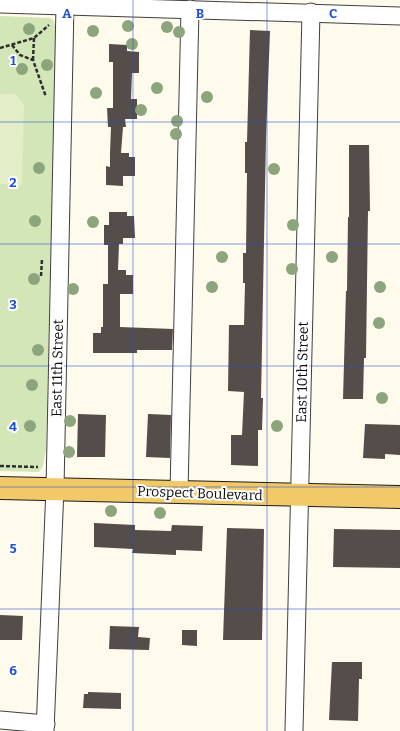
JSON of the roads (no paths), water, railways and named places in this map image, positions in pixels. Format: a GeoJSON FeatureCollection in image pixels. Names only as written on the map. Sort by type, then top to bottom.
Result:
{"type":"FeatureCollection","features":[{"type":"Feature","properties":{"kind":"main road","name":"Prospect Boulevard"},"geometry":{"type":"LineString","coordinates":[[0,488],[55,488],[400,497]]}},
{"type":"Feature","properties":{"kind":"street"},"geometry":{"type":"LineString","coordinates":[[0,4],[190,9],[233,5],[311,12],[400,16]]}},
{"type":"Feature","properties":{"kind":"street","name":"East 11th Street"},"geometry":{"type":"LineString","coordinates":[[46,728],[55,488],[65,5]]}},
{"type":"Feature","properties":{"kind":"street"},"geometry":{"type":"LineString","coordinates":[[179,492],[190,9]]}},
{"type":"Feature","properties":{"kind":"street","name":"East 10th Street"},"geometry":{"type":"LineString","coordinates":[[294,731],[311,12]]}},
{"type":"Feature","properties":{"kind":"street"},"geometry":{"type":"LineString","coordinates":[[0,720],[46,728]]}}]}
